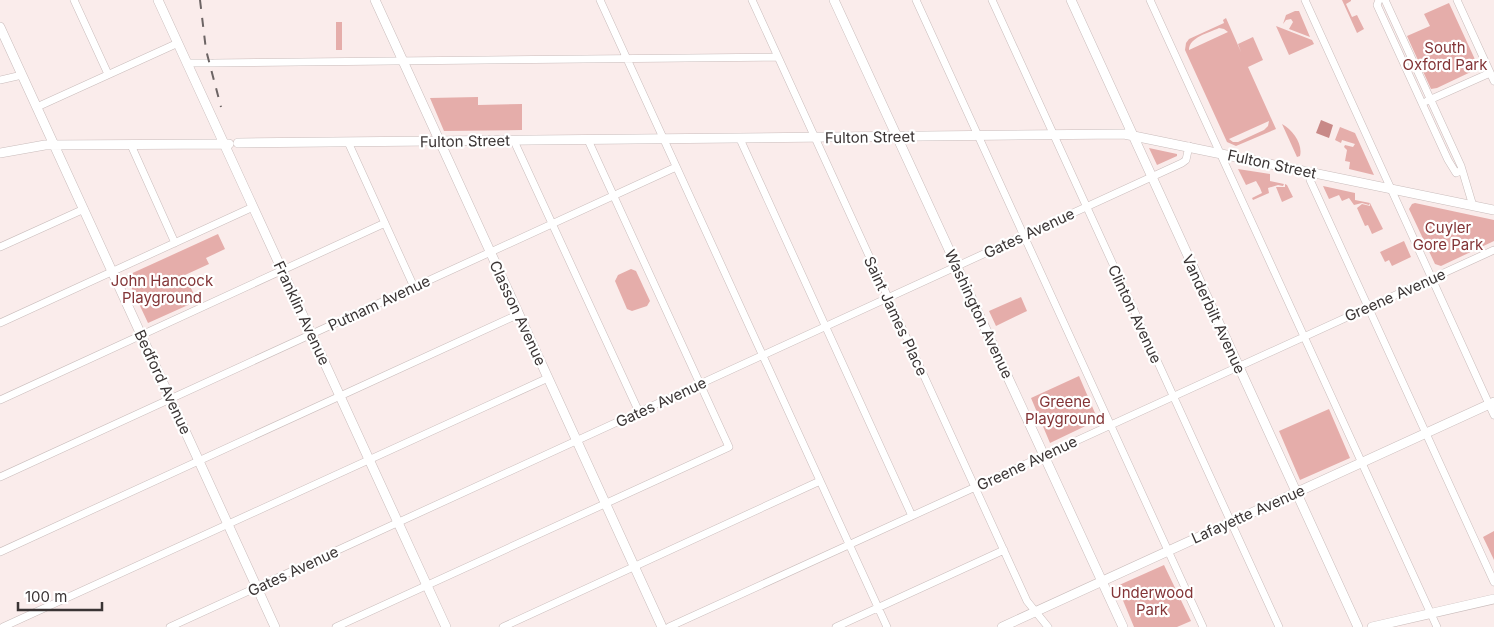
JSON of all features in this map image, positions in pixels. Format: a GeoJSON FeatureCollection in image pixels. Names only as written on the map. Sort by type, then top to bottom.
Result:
{"type":"FeatureCollection","features":[{"type":"Feature","properties":{"kind":"main road","name":"Franklin Avenue"},"geometry":{"type":"LineString","coordinates":[[158,0],[446,627]]}},
{"type":"Feature","properties":{"kind":"main road","name":"Classon Avenue"},"geometry":{"type":"LineString","coordinates":[[375,0],[662,627]]}},
{"type":"Feature","properties":{"kind":"main road","name":"Washington Avenue"},"geometry":{"type":"LineString","coordinates":[[834,0],[1123,627]]}},
{"type":"Feature","properties":{"kind":"main road","name":"Vanderbilt Avenue"},"geometry":{"type":"LineString","coordinates":[[1071,0],[1358,627]]}},
{"type":"Feature","properties":{"kind":"main road","name":"Bedford Avenue"},"geometry":{"type":"LineString","coordinates":[[0,27],[275,627]]}},
{"type":"Feature","properties":{"kind":"main road","name":"Fulton Street"},"geometry":{"type":"LineString","coordinates":[[0,153],[45,145],[1132,135],[1494,210]]}},
{"type":"Feature","properties":{"kind":"main road","name":"Lafayette Avenue"},"geometry":{"type":"LineString","coordinates":[[1002,627],[1492,403]]}},
{"type":"Feature","properties":{"kind":"main road"},"geometry":{"type":"LineString","coordinates":[[1372,627],[1494,599]]}},
{"type":"Feature","properties":{"kind":"street"},"geometry":{"type":"LineString","coordinates":[[74,0],[108,74]]}},
{"type":"Feature","properties":{"kind":"street"},"geometry":{"type":"LineString","coordinates":[[600,0],[887,627]]}},
{"type":"Feature","properties":{"kind":"street","name":"Saint James Place"},"geometry":{"type":"LineString","coordinates":[[752,0],[1027,601],[1048,627]]}},
{"type":"Feature","properties":{"kind":"street"},"geometry":{"type":"LineString","coordinates":[[916,0],[1202,627]]}},
{"type":"Feature","properties":{"kind":"street","name":"Clinton Avenue"},"geometry":{"type":"LineString","coordinates":[[992,0],[1279,627]]}},
{"type":"Feature","properties":{"kind":"street"},"geometry":{"type":"LineString","coordinates":[[1150,0],[1437,627]]}},
{"type":"Feature","properties":{"kind":"street"},"geometry":{"type":"LineString","coordinates":[[1305,0],[1431,278],[1492,403],[1494,415]]}},
{"type":"Feature","properties":{"kind":"street"},"geometry":{"type":"LineString","coordinates":[[1380,0],[1377,5],[1453,169],[1456,173],[1462,170]]}},
{"type":"Feature","properties":{"kind":"street"},"geometry":{"type":"LineString","coordinates":[[1385,0],[1462,170],[1473,206]]}},
{"type":"Feature","properties":{"kind":"street"},"geometry":{"type":"LineString","coordinates":[[1457,0],[1494,81]]}},
{"type":"Feature","properties":{"kind":"street"},"geometry":{"type":"LineString","coordinates":[[37,107],[178,43]]}},
{"type":"Feature","properties":{"kind":"street"},"geometry":{"type":"LineString","coordinates":[[188,63],[778,57]]}},
{"type":"Feature","properties":{"kind":"street"},"geometry":{"type":"LineString","coordinates":[[1422,102],[1431,100],[1490,74]]}},
{"type":"Feature","properties":{"kind":"street"},"geometry":{"type":"LineString","coordinates":[[0,80],[22,75]]}},
{"type":"Feature","properties":{"kind":"street"},"geometry":{"type":"LineString","coordinates":[[740,138],[912,516]]}},
{"type":"Feature","properties":{"kind":"street"},"geometry":{"type":"LineString","coordinates":[[336,627],[728,447],[588,140]]}},
{"type":"Feature","properties":{"kind":"street"},"geometry":{"type":"LineString","coordinates":[[514,141],[639,412]]}},
{"type":"Feature","properties":{"kind":"street"},"geometry":{"type":"LineString","coordinates":[[348,142],[414,287]]}},
{"type":"Feature","properties":{"kind":"street"},"geometry":{"type":"LineString","coordinates":[[131,144],[175,243]]}},
{"type":"Feature","properties":{"kind":"street","name":"Gates Avenue"},"geometry":{"type":"LineString","coordinates":[[170,627],[1185,162],[1189,146]]}},
{"type":"Feature","properties":{"kind":"street","name":"Putnam Avenue"},"geometry":{"type":"LineString","coordinates":[[0,477],[676,167]]}},
{"type":"Feature","properties":{"kind":"street"},"geometry":{"type":"LineString","coordinates":[[1312,172],[1310,180],[1494,582]]}},
{"type":"Feature","properties":{"kind":"street"},"geometry":{"type":"LineString","coordinates":[[0,323],[253,207]]}},
{"type":"Feature","properties":{"kind":"street"},"geometry":{"type":"LineString","coordinates":[[0,247],[84,209]]}},
{"type":"Feature","properties":{"kind":"street"},"geometry":{"type":"LineString","coordinates":[[0,400],[385,223]]}},
{"type":"Feature","properties":{"kind":"street","name":"Greene Avenue"},"geometry":{"type":"LineString","coordinates":[[669,627],[1494,250]]}},
{"type":"Feature","properties":{"kind":"street"},"geometry":{"type":"LineString","coordinates":[[0,552],[519,314]]}},
{"type":"Feature","properties":{"kind":"street"},"geometry":{"type":"LineString","coordinates":[[3,627],[548,378]]}},
{"type":"Feature","properties":{"kind":"street"},"geometry":{"type":"LineString","coordinates":[[503,627],[820,481]]}},
{"type":"Feature","properties":{"kind":"street"},"geometry":{"type":"LineString","coordinates":[[836,627],[1004,550]]}},
{"type":"Feature","properties":{"kind":"green space"},"geometry":{"type":"Polygon","coordinates":[[[1342,0],[1351,0],[1346,4],[1352,17],[1357,15],[1364,29],[1357,33],[1342,0]]]}},
{"type":"Feature","properties":{"kind":"green space","name":"South Oxford Park"},"geometry":{"type":"Polygon","coordinates":[[[1449,3],[1478,66],[1477,69],[1431,89],[1407,36],[1430,26],[1424,14],[1449,3]]]}},
{"type":"Feature","properties":{"kind":"green space"},"geometry":{"type":"Polygon","coordinates":[[[1299,11],[1310,37],[1289,29],[1293,22],[1291,19],[1286,20],[1283,24],[1286,15],[1299,11]]]}},
{"type":"Feature","properties":{"kind":"green space"},"geometry":{"type":"Polygon","coordinates":[[[1226,18],[1241,52],[1238,44],[1253,37],[1263,60],[1248,67],[1276,129],[1236,146],[1227,142],[1185,50],[1189,39],[1224,23],[1223,20],[1226,18]],[[1219,28],[1196,39],[1192,42],[1189,50],[1228,32],[1219,28]],[[1269,121],[1229,139],[1233,142],[1238,142],[1264,130],[1268,126],[1269,121]]]}},
{"type":"Feature","properties":{"kind":"green space"},"geometry":{"type":"Polygon","coordinates":[[[336,22],[342,22],[342,50],[336,50],[336,22]]]}},
{"type":"Feature","properties":{"kind":"green space"},"geometry":{"type":"Polygon","coordinates":[[[1276,26],[1312,40],[1314,44],[1289,55],[1276,26]]]}},
{"type":"Feature","properties":{"kind":"green space"},"geometry":{"type":"Polygon","coordinates":[[[478,97],[478,105],[522,104],[522,130],[444,131],[430,98],[478,97]]]}},
{"type":"Feature","properties":{"kind":"green space"},"geometry":{"type":"Polygon","coordinates":[[[1282,124],[1290,130],[1299,142],[1300,156],[1297,157],[1282,124]]]}},
{"type":"Feature","properties":{"kind":"green space"},"geometry":{"type":"Polygon","coordinates":[[[1340,127],[1355,133],[1374,175],[1349,169],[1350,162],[1345,161],[1347,150],[1344,147],[1345,145],[1353,147],[1355,144],[1342,140],[1341,143],[1335,140],[1340,127]]]}},
{"type":"Feature","properties":{"kind":"green space"},"geometry":{"type":"Polygon","coordinates":[[[1149,148],[1177,154],[1177,156],[1157,165],[1149,148]]]}},
{"type":"Feature","properties":{"kind":"green space"},"geometry":{"type":"Polygon","coordinates":[[[1238,169],[1270,174],[1270,181],[1284,184],[1283,186],[1278,185],[1268,188],[1269,193],[1253,200],[1252,198],[1262,193],[1260,188],[1256,181],[1246,185],[1238,169]]]}},
{"type":"Feature","properties":{"kind":"green space"},"geometry":{"type":"Polygon","coordinates":[[[1285,184],[1293,197],[1282,202],[1276,187],[1285,187],[1285,184]]]}},
{"type":"Feature","properties":{"kind":"green space"},"geometry":{"type":"Polygon","coordinates":[[[1323,186],[1355,193],[1355,200],[1370,203],[1369,205],[1362,203],[1354,205],[1349,198],[1342,201],[1339,195],[1329,199],[1323,186]]]}},
{"type":"Feature","properties":{"kind":"green space"},"geometry":{"type":"Polygon","coordinates":[[[1370,203],[1383,229],[1372,234],[1368,225],[1365,226],[1357,208],[1362,204],[1370,206],[1370,203]]]}},
{"type":"Feature","properties":{"kind":"green space","name":"Cuyler Gore Park"},"geometry":{"type":"Polygon","coordinates":[[[1415,203],[1494,220],[1494,241],[1441,266],[1435,264],[1409,209],[1415,203]]]}},
{"type":"Feature","properties":{"kind":"green space","name":"John Hancock Playground"},"geometry":{"type":"Polygon","coordinates":[[[218,234],[225,249],[206,258],[209,264],[185,275],[197,301],[148,323],[126,276],[218,234]]]}},
{"type":"Feature","properties":{"kind":"green space"},"geometry":{"type":"Polygon","coordinates":[[[1404,241],[1411,257],[1392,266],[1389,260],[1385,262],[1380,252],[1404,241]]]}},
{"type":"Feature","properties":{"kind":"green space"},"geometry":{"type":"Polygon","coordinates":[[[631,269],[636,271],[650,301],[647,306],[632,311],[627,309],[615,281],[618,275],[631,269]]]}},
{"type":"Feature","properties":{"kind":"green space"},"geometry":{"type":"Polygon","coordinates":[[[1021,297],[1027,311],[996,326],[989,311],[1021,297]]]}},
{"type":"Feature","properties":{"kind":"green space","name":"Greene Playground"},"geometry":{"type":"Polygon","coordinates":[[[1079,376],[1098,420],[1050,443],[1031,398],[1079,376]]]}},
{"type":"Feature","properties":{"kind":"green space"},"geometry":{"type":"Polygon","coordinates":[[[1329,409],[1350,458],[1300,480],[1279,431],[1329,409]]]}},
{"type":"Feature","properties":{"kind":"green space"},"geometry":{"type":"Polygon","coordinates":[[[1494,531],[1494,560],[1483,537],[1494,531]]]}},
{"type":"Feature","properties":{"kind":"green space","name":"Underwood Park"},"geometry":{"type":"Polygon","coordinates":[[[1164,565],[1191,621],[1177,627],[1134,627],[1117,586],[1164,565]]]}},
{"type":"Feature","properties":{"kind":"shaded area"},"geometry":{"type":"Polygon","coordinates":[[[1321,120],[1333,125],[1329,138],[1316,133],[1321,120]]]}},
{"type":"Feature","properties":{"kind":"railway"},"geometry":{"type":"LineString","coordinates":[[200,0],[206,50],[221,107]]}}]}
